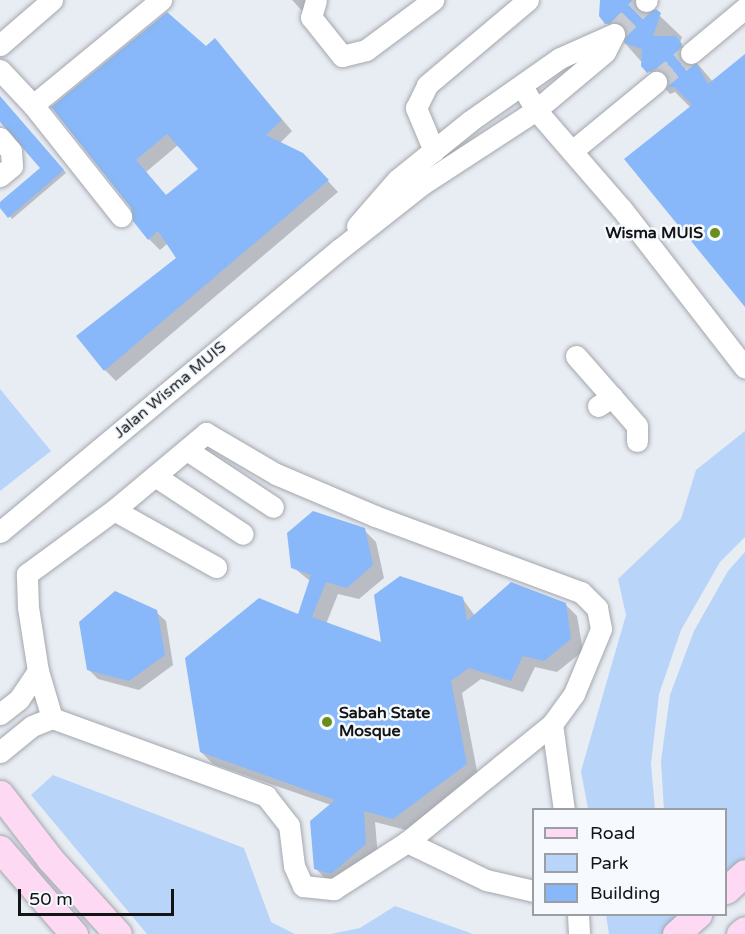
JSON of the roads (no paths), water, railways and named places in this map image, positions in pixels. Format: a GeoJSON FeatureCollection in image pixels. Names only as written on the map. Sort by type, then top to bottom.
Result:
{"type":"FeatureCollection","features":[{"type":"Feature","properties":{"kind":"main road"},"geometry":{"type":"LineString","coordinates":[[0,794],[50,859],[118,934]]}},
{"type":"Feature","properties":{"kind":"main road"},"geometry":{"type":"LineString","coordinates":[[0,849],[74,934]]}},
{"type":"Feature","properties":{"kind":"main road"},"geometry":{"type":"LineString","coordinates":[[727,889],[745,873]]}},
{"type":"Feature","properties":{"kind":"main road"},"geometry":{"type":"LineString","coordinates":[[676,934],[697,916]]}},
{"type":"Feature","properties":{"kind":"main road"},"geometry":{"type":"LineString","coordinates":[[740,934],[745,930]]}},
{"type":"Feature","properties":{"kind":"street"},"geometry":{"type":"LineString","coordinates":[[0,45],[52,0]]}},
{"type":"Feature","properties":{"kind":"street"},"geometry":{"type":"LineString","coordinates":[[33,105],[161,0]]}},
{"type":"Feature","properties":{"kind":"street"},"geometry":{"type":"LineString","coordinates":[[316,0],[311,17],[342,56],[366,50],[433,0]]}},
{"type":"Feature","properties":{"kind":"street"},"geometry":{"type":"LineString","coordinates":[[434,151],[416,108],[427,85],[505,7],[528,0]]}},
{"type":"Feature","properties":{"kind":"street"},"geometry":{"type":"LineString","coordinates":[[691,53],[745,8]]}},
{"type":"Feature","properties":{"kind":"street"},"geometry":{"type":"LineString","coordinates":[[614,34],[605,52],[536,110],[454,167],[421,185],[340,249],[397,180],[560,58],[614,34]]}},
{"type":"Feature","properties":{"kind":"street"},"geometry":{"type":"LineString","coordinates":[[0,70],[33,105],[121,216]]}},
{"type":"Feature","properties":{"kind":"street"},"geometry":{"type":"LineString","coordinates":[[572,151],[656,82]]}},
{"type":"Feature","properties":{"kind":"street"},"geometry":{"type":"LineString","coordinates":[[522,86],[536,110],[572,151],[745,368]]}},
{"type":"Feature","properties":{"kind":"street"},"geometry":{"type":"LineString","coordinates":[[0,138],[11,151],[12,166],[0,176]]}},
{"type":"Feature","properties":{"kind":"street","name":"Jalan Wisma MUIS"},"geometry":{"type":"LineString","coordinates":[[0,532],[340,249]]}},
{"type":"Feature","properties":{"kind":"street"},"geometry":{"type":"LineString","coordinates":[[576,356],[605,402],[637,426],[637,441]]}},
{"type":"Feature","properties":{"kind":"street"},"geometry":{"type":"LineString","coordinates":[[0,752],[32,726],[52,718],[266,796],[289,825],[294,866],[303,886],[334,889],[407,842],[552,724],[574,694],[601,629],[597,608],[581,592],[375,516],[276,474],[206,433],[114,510],[27,574],[27,607],[38,671],[52,718]]}},
{"type":"Feature","properties":{"kind":"street"},"geometry":{"type":"LineString","coordinates":[[186,450],[273,507]]}},
{"type":"Feature","properties":{"kind":"street"},"geometry":{"type":"LineString","coordinates":[[155,476],[243,534]]}},
{"type":"Feature","properties":{"kind":"street"},"geometry":{"type":"LineString","coordinates":[[114,510],[216,567]]}},
{"type":"Feature","properties":{"kind":"street"},"geometry":{"type":"LineString","coordinates":[[0,714],[19,699],[38,671]]}},
{"type":"Feature","properties":{"kind":"street"},"geometry":{"type":"LineString","coordinates":[[552,724],[564,808]]}},
{"type":"Feature","properties":{"kind":"street"},"geometry":{"type":"LineString","coordinates":[[407,842],[486,880],[532,891]]}},
{"type":"Feature","properties":{"kind":"street"},"geometry":{"type":"LineString","coordinates":[[578,916],[579,934]]}},
{"type":"Feature","properties":{"kind":"tunnel"},"geometry":{"type":"LineString","coordinates":[[614,34],[646,1]]}},
{"type":"Feature","properties":{"kind":"tunnel"},"geometry":{"type":"LineString","coordinates":[[656,82],[691,53]]}},
{"type":"Feature","properties":{"kind":"place","name":"Wisma MUIS"},"geometry":{"type":"Point","coordinates":[715,233]}},
{"type":"Feature","properties":{"kind":"place","name":"Sabah State Mosque"},"geometry":{"type":"Point","coordinates":[327,722]}}]}
